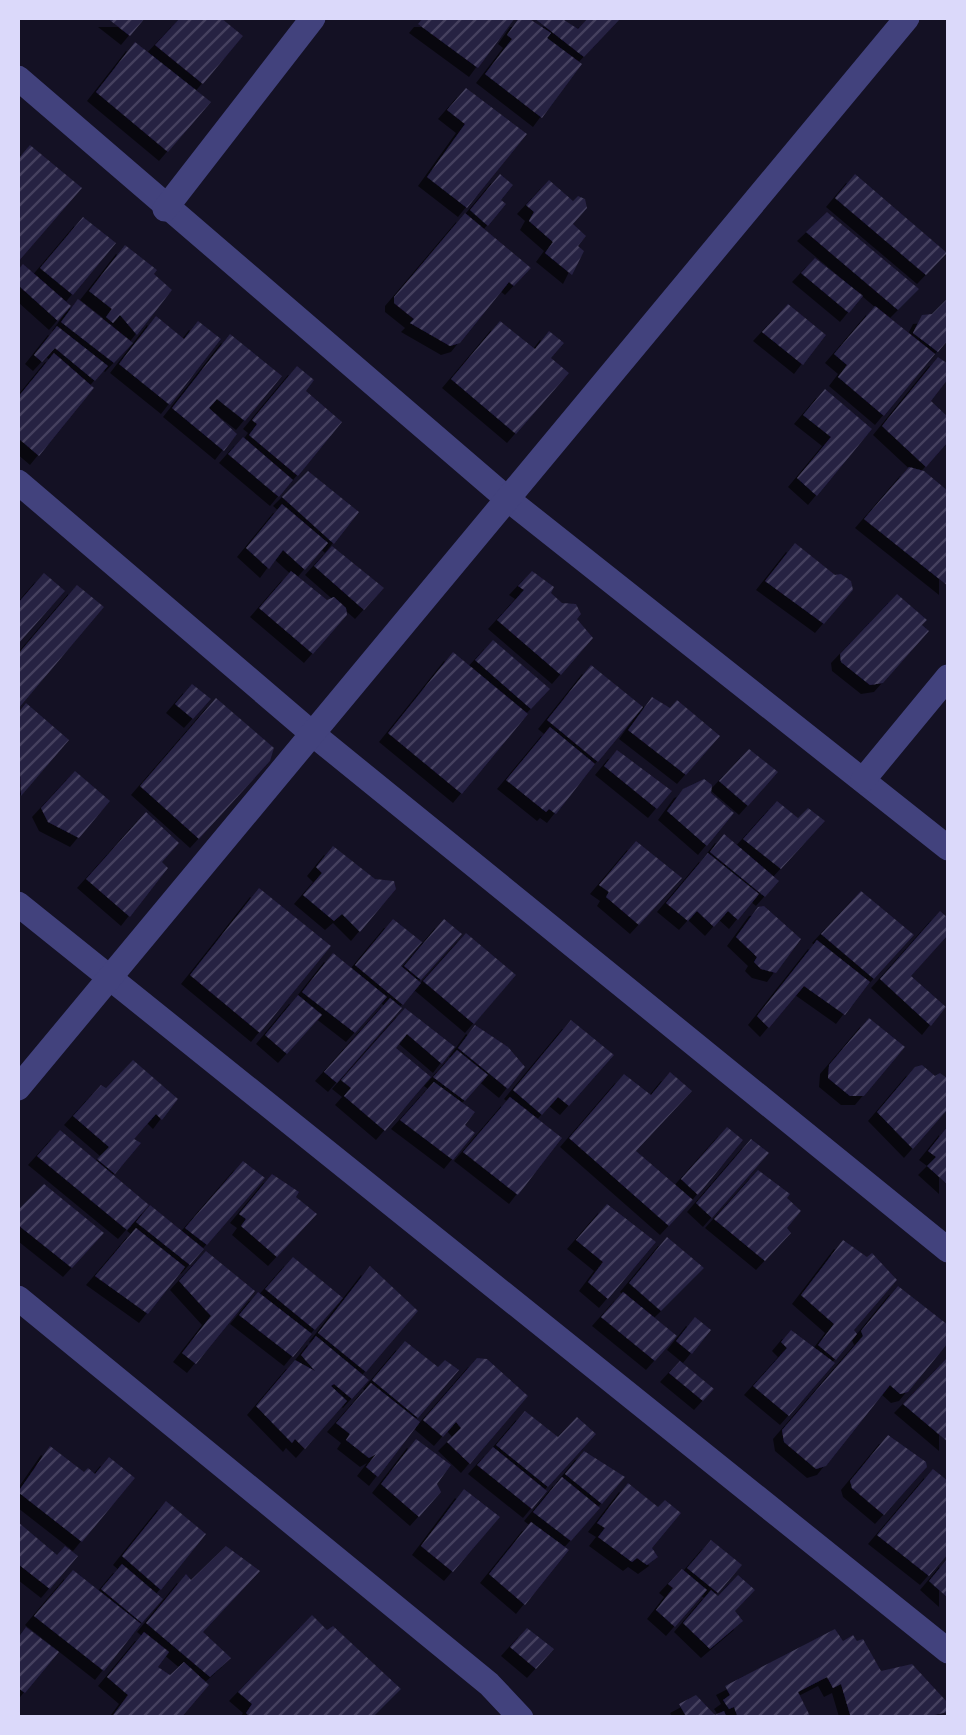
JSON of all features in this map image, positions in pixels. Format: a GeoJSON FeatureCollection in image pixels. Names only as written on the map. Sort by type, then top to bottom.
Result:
{"type":"FeatureCollection","features":[{"type":"Feature","properties":{"kind":"street"},"geometry":{"type":"LineString","coordinates":[[164,209],[314,18]]}},
{"type":"Feature","properties":{"kind":"street"},"geometry":{"type":"LineString","coordinates":[[18,1088],[907,18]]}},
{"type":"Feature","properties":{"kind":"street"},"geometry":{"type":"LineString","coordinates":[[18,78],[164,209],[506,497],[948,848]]}},
{"type":"Feature","properties":{"kind":"street"},"geometry":{"type":"LineString","coordinates":[[18,482],[314,736],[948,1250]]}},
{"type":"Feature","properties":{"kind":"street"},"geometry":{"type":"LineString","coordinates":[[862,780],[948,676]]}},
{"type":"Feature","properties":{"kind":"street"},"geometry":{"type":"LineString","coordinates":[[18,904],[948,1651]]}},
{"type":"Feature","properties":{"kind":"street"},"geometry":{"type":"LineString","coordinates":[[18,1298],[488,1684],[521,1718]]}},
{"type":"Feature","properties":{"kind":"building"},"geometry":{"type":"Polygon","coordinates":[[[107,18],[145,18],[130,36],[107,18]]]}},
{"type":"Feature","properties":{"kind":"building"},"geometry":{"type":"Polygon","coordinates":[[[180,18],[221,18],[243,36],[203,84],[155,45],[180,18]]]}},
{"type":"Feature","properties":{"kind":"building"},"geometry":{"type":"Polygon","coordinates":[[[423,18],[515,18],[478,68],[418,24],[423,18]]]}},
{"type":"Feature","properties":{"kind":"building"},"geometry":{"type":"Polygon","coordinates":[[[519,18],[528,18],[551,33],[547,38],[582,64],[542,118],[485,74],[512,39],[507,35],[519,18]]]}},
{"type":"Feature","properties":{"kind":"building"},"geometry":{"type":"Polygon","coordinates":[[[534,18],[561,18],[578,29],[588,18],[621,18],[584,57],[534,18]]]}},
{"type":"Feature","properties":{"kind":"building"},"geometry":{"type":"Polygon","coordinates":[[[135,42],[211,102],[168,152],[96,92],[135,42]]]}},
{"type":"Feature","properties":{"kind":"building"},"geometry":{"type":"Polygon","coordinates":[[[466,88],[527,134],[467,208],[427,177],[465,124],[447,110],[466,88]]]}},
{"type":"Feature","properties":{"kind":"building"},"geometry":{"type":"Polygon","coordinates":[[[30,145],[82,188],[18,262],[18,159],[30,145]]]}},
{"type":"Feature","properties":{"kind":"building"},"geometry":{"type":"Polygon","coordinates":[[[500,174],[513,185],[501,200],[506,204],[488,226],[470,210],[500,174]]]}},
{"type":"Feature","properties":{"kind":"building"},"geometry":{"type":"Polygon","coordinates":[[[855,174],[947,253],[926,275],[835,198],[855,174]]]}},
{"type":"Feature","properties":{"kind":"building"},"geometry":{"type":"Polygon","coordinates":[[[549,180],[573,201],[578,196],[585,199],[587,208],[573,224],[586,236],[578,246],[584,251],[572,275],[545,253],[553,242],[529,221],[534,212],[526,205],[549,180]]]}},
{"type":"Feature","properties":{"kind":"building"},"geometry":{"type":"Polygon","coordinates":[[[827,212],[919,289],[898,310],[806,232],[827,212]]]}},
{"type":"Feature","properties":{"kind":"building"},"geometry":{"type":"Polygon","coordinates":[[[465,213],[531,268],[514,286],[509,282],[460,343],[450,346],[410,323],[414,319],[394,303],[394,297],[465,213]]]}},
{"type":"Feature","properties":{"kind":"building"},"geometry":{"type":"Polygon","coordinates":[[[83,217],[116,243],[73,295],[40,268],[83,217]]]}},
{"type":"Feature","properties":{"kind":"building"},"geometry":{"type":"Polygon","coordinates":[[[125,245],[157,270],[154,274],[172,290],[137,335],[120,315],[113,323],[106,317],[112,309],[89,291],[125,245]]]}},
{"type":"Feature","properties":{"kind":"building"},"geometry":{"type":"Polygon","coordinates":[[[815,258],[863,296],[849,313],[801,273],[815,258]]]}},
{"type":"Feature","properties":{"kind":"building"},"geometry":{"type":"Polygon","coordinates":[[[23,264],[71,306],[58,321],[18,285],[18,270],[23,264]]]}},
{"type":"Feature","properties":{"kind":"building"},"geometry":{"type":"Polygon","coordinates":[[[948,298],[948,340],[938,352],[913,333],[922,315],[932,314],[948,298]]]}},
{"type":"Feature","properties":{"kind":"building"},"geometry":{"type":"Polygon","coordinates":[[[78,299],[133,343],[114,363],[61,322],[78,299]]]}},
{"type":"Feature","properties":{"kind":"building"},"geometry":{"type":"Polygon","coordinates":[[[788,304],[826,335],[803,365],[762,332],[788,304]]]}},
{"type":"Feature","properties":{"kind":"building"},"geometry":{"type":"Polygon","coordinates":[[[875,306],[935,354],[884,416],[838,377],[847,365],[834,354],[875,306]]]}},
{"type":"Feature","properties":{"kind":"building"},"geometry":{"type":"Polygon","coordinates":[[[156,316],[184,339],[198,321],[221,339],[170,405],[119,364],[156,316]]]}},
{"type":"Feature","properties":{"kind":"building"},"geometry":{"type":"Polygon","coordinates":[[[500,321],[535,349],[549,331],[564,343],[551,358],[569,373],[516,434],[451,379],[500,321]]]}},
{"type":"Feature","properties":{"kind":"building"},"geometry":{"type":"Polygon","coordinates":[[[57,326],[108,366],[95,381],[55,348],[42,362],[34,355],[57,326]]]}},
{"type":"Feature","properties":{"kind":"building"},"geometry":{"type":"Polygon","coordinates":[[[230,334],[282,376],[245,421],[217,399],[209,408],[237,434],[224,451],[172,408],[230,334]]]}},
{"type":"Feature","properties":{"kind":"building"},"geometry":{"type":"Polygon","coordinates":[[[54,353],[94,388],[39,456],[18,438],[18,397],[54,353]]]}},
{"type":"Feature","properties":{"kind":"building"},"geometry":{"type":"Polygon","coordinates":[[[938,357],[948,364],[948,379],[931,401],[948,417],[948,442],[926,467],[882,426],[938,357]]]}},
{"type":"Feature","properties":{"kind":"building"},"geometry":{"type":"Polygon","coordinates":[[[297,366],[314,380],[306,391],[342,422],[298,476],[249,435],[257,424],[252,420],[297,366]]]}},
{"type":"Feature","properties":{"kind":"building"},"geometry":{"type":"Polygon","coordinates":[[[825,389],[872,429],[817,496],[797,478],[831,437],[803,415],[825,389]]]}},
{"type":"Feature","properties":{"kind":"building"},"geometry":{"type":"Polygon","coordinates":[[[243,437],[293,480],[279,497],[228,454],[243,437]]]}},
{"type":"Feature","properties":{"kind":"building"},"geometry":{"type":"Polygon","coordinates":[[[909,467],[924,471],[948,491],[948,586],[864,519],[909,467]]]}},
{"type":"Feature","properties":{"kind":"building"},"geometry":{"type":"Polygon","coordinates":[[[308,471],[359,512],[334,544],[282,497],[308,471]]]}},
{"type":"Feature","properties":{"kind":"building"},"geometry":{"type":"Polygon","coordinates":[[[282,504],[328,543],[305,570],[283,550],[269,569],[246,548],[282,504]]]}},
{"type":"Feature","properties":{"kind":"building"},"geometry":{"type":"Polygon","coordinates":[[[795,543],[835,575],[841,574],[851,581],[853,590],[824,624],[765,581],[795,543]]]}},
{"type":"Feature","properties":{"kind":"building"},"geometry":{"type":"Polygon","coordinates":[[[332,546],[384,588],[364,610],[314,566],[332,546]]]}},
{"type":"Feature","properties":{"kind":"building"},"geometry":{"type":"Polygon","coordinates":[[[291,571],[327,600],[334,597],[346,608],[347,615],[313,654],[259,608],[291,571]]]}},
{"type":"Feature","properties":{"kind":"building"},"geometry":{"type":"Polygon","coordinates":[[[532,571],[554,587],[551,593],[562,603],[576,604],[581,614],[577,619],[593,638],[561,675],[497,620],[524,590],[518,586],[532,571]]]}},
{"type":"Feature","properties":{"kind":"building"},"geometry":{"type":"Polygon","coordinates":[[[44,573],[65,591],[18,644],[18,603],[44,573]]]}},
{"type":"Feature","properties":{"kind":"building"},"geometry":{"type":"Polygon","coordinates":[[[77,585],[104,607],[18,709],[18,654],[77,585]]]}},
{"type":"Feature","properties":{"kind":"building"},"geometry":{"type":"Polygon","coordinates":[[[897,594],[927,620],[922,625],[929,631],[883,683],[870,685],[841,662],[840,654],[897,594]]]}},
{"type":"Feature","properties":{"kind":"building"},"geometry":{"type":"Polygon","coordinates":[[[493,640],[550,689],[531,709],[475,660],[493,640]]]}},
{"type":"Feature","properties":{"kind":"building"},"geometry":{"type":"Polygon","coordinates":[[[453,652],[528,714],[462,794],[388,733],[453,652]]]}},
{"type":"Feature","properties":{"kind":"building"},"geometry":{"type":"Polygon","coordinates":[[[591,665],[643,707],[598,762],[547,720],[591,665]]]}},
{"type":"Feature","properties":{"kind":"building"},"geometry":{"type":"Polygon","coordinates":[[[192,684],[211,699],[193,719],[175,704],[192,684]]]}},
{"type":"Feature","properties":{"kind":"building"},"geometry":{"type":"Polygon","coordinates":[[[652,697],[670,708],[677,700],[720,736],[686,775],[628,730],[652,697]]]}},
{"type":"Feature","properties":{"kind":"building"},"geometry":{"type":"Polygon","coordinates":[[[216,698],[274,748],[270,761],[199,839],[140,786],[216,698]]]}},
{"type":"Feature","properties":{"kind":"building"},"geometry":{"type":"Polygon","coordinates":[[[26,703],[69,740],[21,796],[18,713],[26,703]]]}},
{"type":"Feature","properties":{"kind":"building"},"geometry":{"type":"Polygon","coordinates":[[[550,727],[595,764],[556,814],[549,809],[546,812],[506,780],[550,727]]]}},
{"type":"Feature","properties":{"kind":"building"},"geometry":{"type":"Polygon","coordinates":[[[749,749],[778,772],[748,806],[719,781],[749,749]]]}},
{"type":"Feature","properties":{"kind":"building"},"geometry":{"type":"Polygon","coordinates":[[[617,750],[672,791],[657,809],[604,766],[617,750]]]}},
{"type":"Feature","properties":{"kind":"building"},"geometry":{"type":"Polygon","coordinates":[[[75,771],[110,801],[79,838],[48,822],[41,808],[75,771]]]}},
{"type":"Feature","properties":{"kind":"building"},"geometry":{"type":"Polygon","coordinates":[[[704,779],[712,785],[711,793],[734,813],[707,846],[667,811],[683,789],[704,779]]]}},
{"type":"Feature","properties":{"kind":"building"},"geometry":{"type":"Polygon","coordinates":[[[777,801],[798,818],[808,808],[825,821],[781,869],[743,839],[777,801]]]}},
{"type":"Feature","properties":{"kind":"building"},"geometry":{"type":"Polygon","coordinates":[[[146,812],[179,843],[162,862],[168,868],[130,917],[86,879],[146,812]]]}},
{"type":"Feature","properties":{"kind":"building"},"geometry":{"type":"Polygon","coordinates":[[[724,834],[779,881],[765,897],[710,852],[724,834]]]}},
{"type":"Feature","properties":{"kind":"building"},"geometry":{"type":"Polygon","coordinates":[[[636,841],[682,878],[639,925],[606,897],[609,892],[599,885],[636,841]]]}},
{"type":"Feature","properties":{"kind":"building"},"geometry":{"type":"Polygon","coordinates":[[[333,846],[375,879],[394,881],[396,889],[360,932],[342,914],[334,921],[303,895],[322,873],[316,867],[333,846]]]}},
{"type":"Feature","properties":{"kind":"building"},"geometry":{"type":"Polygon","coordinates":[[[708,853],[759,894],[738,920],[728,911],[714,927],[697,911],[688,921],[666,903],[708,853]]]}},
{"type":"Feature","properties":{"kind":"building"},"geometry":{"type":"Polygon","coordinates":[[[259,888],[331,946],[260,1033],[190,975],[259,888]]]}},
{"type":"Feature","properties":{"kind":"building"},"geometry":{"type":"Polygon","coordinates":[[[861,891],[914,935],[874,979],[821,934],[861,891]]]}},
{"type":"Feature","properties":{"kind":"building"},"geometry":{"type":"Polygon","coordinates":[[[764,906],[801,939],[776,973],[761,969],[754,962],[757,957],[736,937],[758,907],[764,906]]]}},
{"type":"Feature","properties":{"kind":"building"},"geometry":{"type":"Polygon","coordinates":[[[940,911],[948,918],[948,935],[911,976],[946,1007],[931,1026],[880,979],[940,911]]]}},
{"type":"Feature","properties":{"kind":"building"},"geometry":{"type":"Polygon","coordinates":[[[393,919],[422,942],[401,966],[421,983],[403,1005],[355,965],[393,919]]]}},
{"type":"Feature","properties":{"kind":"building"},"geometry":{"type":"Polygon","coordinates":[[[444,919],[462,934],[421,980],[404,966],[444,919]]]}},
{"type":"Feature","properties":{"kind":"building"},"geometry":{"type":"Polygon","coordinates":[[[466,933],[516,975],[474,1024],[423,981],[466,933]]]}},
{"type":"Feature","properties":{"kind":"building"},"geometry":{"type":"Polygon","coordinates":[[[817,940],[870,982],[845,1015],[804,986],[769,1028],[757,1016],[817,940]]]}},
{"type":"Feature","properties":{"kind":"building"},"geometry":{"type":"Polygon","coordinates":[[[333,953],[387,997],[355,1033],[302,992],[333,953]]]}},
{"type":"Feature","properties":{"kind":"building"},"geometry":{"type":"Polygon","coordinates":[[[298,995],[322,1015],[287,1054],[265,1035],[298,995]]]}},
{"type":"Feature","properties":{"kind":"building"},"geometry":{"type":"Polygon","coordinates":[[[390,998],[402,1008],[337,1083],[324,1072],[390,998]]]}},
{"type":"Feature","properties":{"kind":"building"},"geometry":{"type":"Polygon","coordinates":[[[405,1008],[455,1047],[442,1064],[407,1034],[396,1048],[431,1077],[385,1131],[344,1096],[351,1088],[341,1080],[405,1008]]]}},
{"type":"Feature","properties":{"kind":"building"},"geometry":{"type":"Polygon","coordinates":[[[869,1018],[905,1047],[864,1096],[850,1096],[828,1078],[829,1065],[869,1018]]]}},
{"type":"Feature","properties":{"kind":"building"},"geometry":{"type":"Polygon","coordinates":[[[571,1020],[614,1055],[569,1106],[558,1097],[542,1115],[513,1090],[571,1020]]]}},
{"type":"Feature","properties":{"kind":"building"},"geometry":{"type":"Polygon","coordinates":[[[475,1025],[508,1047],[525,1067],[508,1089],[458,1048],[475,1025]]]}},
{"type":"Feature","properties":{"kind":"building"},"geometry":{"type":"Polygon","coordinates":[[[457,1050],[488,1075],[465,1101],[433,1077],[457,1050]]]}},
{"type":"Feature","properties":{"kind":"building"},"geometry":{"type":"Polygon","coordinates":[[[133,1060],[178,1099],[162,1120],[156,1114],[134,1139],[141,1143],[115,1174],[97,1159],[109,1147],[73,1116],[101,1085],[106,1088],[133,1060]]]}},
{"type":"Feature","properties":{"kind":"building"},"geometry":{"type":"Polygon","coordinates":[[[922,1065],[935,1076],[940,1073],[947,1078],[948,1109],[913,1149],[877,1112],[915,1067],[922,1065]]]}},
{"type":"Feature","properties":{"kind":"building"},"geometry":{"type":"Polygon","coordinates":[[[670,1072],[692,1091],[636,1151],[693,1200],[669,1226],[569,1138],[624,1074],[651,1095],[670,1072]]]}},
{"type":"Feature","properties":{"kind":"building"},"geometry":{"type":"Polygon","coordinates":[[[434,1082],[475,1112],[465,1125],[475,1133],[453,1160],[400,1120],[434,1082]]]}},
{"type":"Feature","properties":{"kind":"building"},"geometry":{"type":"Polygon","coordinates":[[[510,1097],[562,1138],[518,1195],[463,1152],[510,1097]]]}},
{"type":"Feature","properties":{"kind":"building"},"geometry":{"type":"Polygon","coordinates":[[[948,1126],[948,1185],[927,1166],[936,1157],[928,1151],[948,1126]]]}},
{"type":"Feature","properties":{"kind":"building"},"geometry":{"type":"Polygon","coordinates":[[[727,1127],[743,1140],[698,1195],[681,1179],[727,1127]]]}},
{"type":"Feature","properties":{"kind":"building"},"geometry":{"type":"Polygon","coordinates":[[[60,1130],[149,1205],[127,1230],[37,1156],[60,1130]]]}},
{"type":"Feature","properties":{"kind":"building"},"geometry":{"type":"Polygon","coordinates":[[[751,1139],[769,1153],[712,1218],[696,1203],[751,1139]]]}},
{"type":"Feature","properties":{"kind":"building"},"geometry":{"type":"Polygon","coordinates":[[[243,1161],[265,1178],[207,1245],[185,1228],[243,1161]]]}},
{"type":"Feature","properties":{"kind":"building"},"geometry":{"type":"Polygon","coordinates":[[[758,1170],[790,1194],[787,1198],[801,1211],[787,1228],[791,1233],[765,1261],[714,1219],[758,1170]]]}},
{"type":"Feature","properties":{"kind":"building"},"geometry":{"type":"Polygon","coordinates":[[[272,1174],[299,1192],[296,1197],[317,1214],[277,1257],[241,1226],[246,1219],[239,1214],[272,1174]]]}},
{"type":"Feature","properties":{"kind":"building"},"geometry":{"type":"Polygon","coordinates":[[[44,1184],[104,1233],[72,1268],[18,1225],[18,1210],[44,1184]]]}},
{"type":"Feature","properties":{"kind":"building"},"geometry":{"type":"Polygon","coordinates":[[[607,1204],[656,1242],[608,1299],[588,1282],[603,1262],[576,1240],[607,1204]]]}},
{"type":"Feature","properties":{"kind":"building"},"geometry":{"type":"Polygon","coordinates":[[[150,1205],[204,1249],[190,1265],[136,1222],[150,1205]]]}},
{"type":"Feature","properties":{"kind":"building"},"geometry":{"type":"Polygon","coordinates":[[[136,1228],[185,1267],[148,1314],[95,1276],[136,1228]]]}},
{"type":"Feature","properties":{"kind":"building"},"geometry":{"type":"Polygon","coordinates":[[[667,1237],[704,1268],[661,1311],[629,1283],[667,1237]]]}},
{"type":"Feature","properties":{"kind":"building"},"geometry":{"type":"Polygon","coordinates":[[[843,1240],[867,1257],[872,1253],[897,1280],[854,1330],[857,1334],[836,1360],[818,1345],[834,1324],[801,1295],[843,1240]]]}},
{"type":"Feature","properties":{"kind":"building"},"geometry":{"type":"Polygon","coordinates":[[[206,1251],[255,1291],[196,1364],[182,1353],[211,1316],[179,1281],[206,1251]]]}},
{"type":"Feature","properties":{"kind":"building"},"geometry":{"type":"Polygon","coordinates":[[[293,1257],[343,1298],[315,1330],[265,1289],[293,1257]]]}},
{"type":"Feature","properties":{"kind":"building"},"geometry":{"type":"Polygon","coordinates":[[[370,1266],[418,1311],[366,1372],[318,1333],[370,1266]]]}},
{"type":"Feature","properties":{"kind":"building"},"geometry":{"type":"Polygon","coordinates":[[[898,1286],[948,1325],[948,1343],[908,1392],[900,1394],[890,1385],[826,1466],[816,1469],[784,1442],[782,1430],[863,1336],[861,1331],[898,1286]]]}},
{"type":"Feature","properties":{"kind":"building"},"geometry":{"type":"Polygon","coordinates":[[[258,1292],[312,1334],[293,1357],[239,1315],[258,1292]]]}},
{"type":"Feature","properties":{"kind":"building"},"geometry":{"type":"Polygon","coordinates":[[[623,1292],[677,1336],[655,1361],[601,1317],[623,1292]]]}},
{"type":"Feature","properties":{"kind":"building"},"geometry":{"type":"Polygon","coordinates":[[[695,1317],[711,1330],[692,1354],[676,1341],[695,1317]]]}},
{"type":"Feature","properties":{"kind":"building"},"geometry":{"type":"Polygon","coordinates":[[[791,1330],[835,1363],[789,1416],[753,1386],[787,1348],[781,1342],[791,1330]]]}},
{"type":"Feature","properties":{"kind":"building"},"geometry":{"type":"Polygon","coordinates":[[[316,1336],[369,1380],[352,1399],[334,1384],[331,1386],[347,1401],[305,1449],[295,1439],[292,1443],[256,1406],[295,1360],[315,1371],[301,1355],[316,1336]]]}},
{"type":"Feature","properties":{"kind":"building"},"geometry":{"type":"Polygon","coordinates":[[[405,1341],[438,1367],[445,1360],[459,1370],[418,1418],[372,1380],[405,1341]]]}},
{"type":"Feature","properties":{"kind":"building"},"geometry":{"type":"Polygon","coordinates":[[[948,1357],[948,1442],[903,1404],[948,1357]]]}},
{"type":"Feature","properties":{"kind":"building"},"geometry":{"type":"Polygon","coordinates":[[[477,1358],[487,1359],[528,1396],[470,1464],[447,1442],[461,1428],[456,1422],[443,1437],[423,1420],[477,1358]]]}},
{"type":"Feature","properties":{"kind":"building"},"geometry":{"type":"Polygon","coordinates":[[[680,1361],[714,1389],[703,1401],[669,1373],[680,1361]]]}},
{"type":"Feature","properties":{"kind":"building"},"geometry":{"type":"Polygon","coordinates":[[[371,1383],[420,1422],[378,1477],[366,1467],[376,1454],[369,1458],[346,1440],[350,1434],[336,1423],[371,1383]]]}},
{"type":"Feature","properties":{"kind":"building"},"geometry":{"type":"Polygon","coordinates":[[[525,1411],[558,1437],[577,1417],[596,1434],[548,1487],[496,1445],[525,1411]]]}},
{"type":"Feature","properties":{"kind":"building"},"geometry":{"type":"Polygon","coordinates":[[[888,1435],[926,1462],[927,1467],[884,1515],[852,1488],[850,1481],[888,1435]]]}},
{"type":"Feature","properties":{"kind":"building"},"geometry":{"type":"Polygon","coordinates":[[[416,1439],[451,1465],[437,1484],[441,1492],[419,1517],[381,1484],[416,1439]]]}},
{"type":"Feature","properties":{"kind":"building"},"geometry":{"type":"Polygon","coordinates":[[[50,1446],[84,1472],[88,1468],[95,1474],[109,1457],[135,1478],[82,1542],[18,1492],[50,1446]]]}},
{"type":"Feature","properties":{"kind":"building"},"geometry":{"type":"Polygon","coordinates":[[[493,1447],[547,1491],[532,1509],[477,1465],[493,1447]]]}},
{"type":"Feature","properties":{"kind":"building"},"geometry":{"type":"Polygon","coordinates":[[[584,1451],[625,1477],[602,1504],[565,1474],[584,1451]]]}},
{"type":"Feature","properties":{"kind":"building"},"geometry":{"type":"Polygon","coordinates":[[[933,1469],[948,1481],[948,1554],[929,1576],[877,1535],[933,1469]]]}},
{"type":"Feature","properties":{"kind":"building"},"geometry":{"type":"Polygon","coordinates":[[[562,1477],[600,1508],[571,1541],[533,1512],[562,1477]]]}},
{"type":"Feature","properties":{"kind":"building"},"geometry":{"type":"Polygon","coordinates":[[[628,1483],[658,1507],[665,1500],[681,1513],[652,1548],[658,1557],[647,1565],[637,1558],[632,1562],[598,1537],[605,1528],[597,1523],[628,1483]]]}},
{"type":"Feature","properties":{"kind":"building"},"geometry":{"type":"Polygon","coordinates":[[[464,1489],[500,1517],[453,1572],[421,1546],[464,1489]]]}},
{"type":"Feature","properties":{"kind":"building"},"geometry":{"type":"Polygon","coordinates":[[[166,1501],[206,1534],[161,1590],[122,1556],[166,1501]]]}},
{"type":"Feature","properties":{"kind":"building"},"geometry":{"type":"Polygon","coordinates":[[[18,1522],[57,1555],[65,1546],[78,1556],[50,1589],[18,1564],[18,1522]]]}},
{"type":"Feature","properties":{"kind":"building"},"geometry":{"type":"Polygon","coordinates":[[[531,1522],[569,1550],[525,1605],[489,1574],[531,1522]]]}},
{"type":"Feature","properties":{"kind":"building"},"geometry":{"type":"Polygon","coordinates":[[[711,1540],[742,1565],[718,1593],[687,1568],[711,1540]]]}},
{"type":"Feature","properties":{"kind":"building"},"geometry":{"type":"Polygon","coordinates":[[[226,1546],[260,1571],[203,1632],[231,1658],[210,1677],[146,1623],[186,1574],[191,1580],[226,1546]]]}},
{"type":"Feature","properties":{"kind":"building"},"geometry":{"type":"Polygon","coordinates":[[[948,1558],[948,1598],[929,1581],[948,1558]]]}},
{"type":"Feature","properties":{"kind":"building"},"geometry":{"type":"Polygon","coordinates":[[[122,1564],[163,1599],[142,1623],[101,1589],[122,1564]]]}},
{"type":"Feature","properties":{"kind":"building"},"geometry":{"type":"Polygon","coordinates":[[[682,1569],[707,1590],[675,1627],[656,1610],[673,1588],[668,1584],[682,1569]]]}},
{"type":"Feature","properties":{"kind":"building"},"geometry":{"type":"Polygon","coordinates":[[[73,1570],[141,1624],[104,1671],[34,1616],[73,1570]]]}},
{"type":"Feature","properties":{"kind":"building"},"geometry":{"type":"Polygon","coordinates":[[[738,1575],[755,1590],[735,1611],[743,1621],[710,1649],[683,1623],[711,1590],[718,1596],[738,1575]]]}},
{"type":"Feature","properties":{"kind":"building"},"geometry":{"type":"Polygon","coordinates":[[[312,1615],[327,1630],[333,1626],[401,1689],[372,1718],[251,1718],[246,1713],[252,1704],[238,1692],[312,1615]]]}},
{"type":"Feature","properties":{"kind":"building"},"geometry":{"type":"Polygon","coordinates":[[[26,1627],[59,1652],[25,1693],[18,1688],[18,1638],[26,1627]]]}},
{"type":"Feature","properties":{"kind":"building"},"geometry":{"type":"Polygon","coordinates":[[[527,1628],[554,1649],[536,1669],[510,1647],[527,1628]]]}},
{"type":"Feature","properties":{"kind":"building"},"geometry":{"type":"Polygon","coordinates":[[[835,1629],[843,1641],[853,1635],[857,1641],[863,1639],[881,1671],[912,1664],[948,1703],[948,1712],[921,1718],[851,1718],[841,1684],[833,1688],[827,1677],[798,1692],[811,1718],[738,1718],[734,1707],[729,1709],[723,1700],[730,1695],[725,1686],[835,1629]]]}},
{"type":"Feature","properties":{"kind":"building"},"geometry":{"type":"Polygon","coordinates":[[[144,1632],[169,1652],[158,1667],[170,1675],[184,1662],[209,1685],[181,1718],[111,1718],[128,1695],[107,1677],[144,1632]]]}},
{"type":"Feature","properties":{"kind":"building"},"geometry":{"type":"Polygon","coordinates":[[[696,1695],[715,1715],[724,1711],[727,1718],[687,1718],[679,1704],[696,1695]]]}}]}
